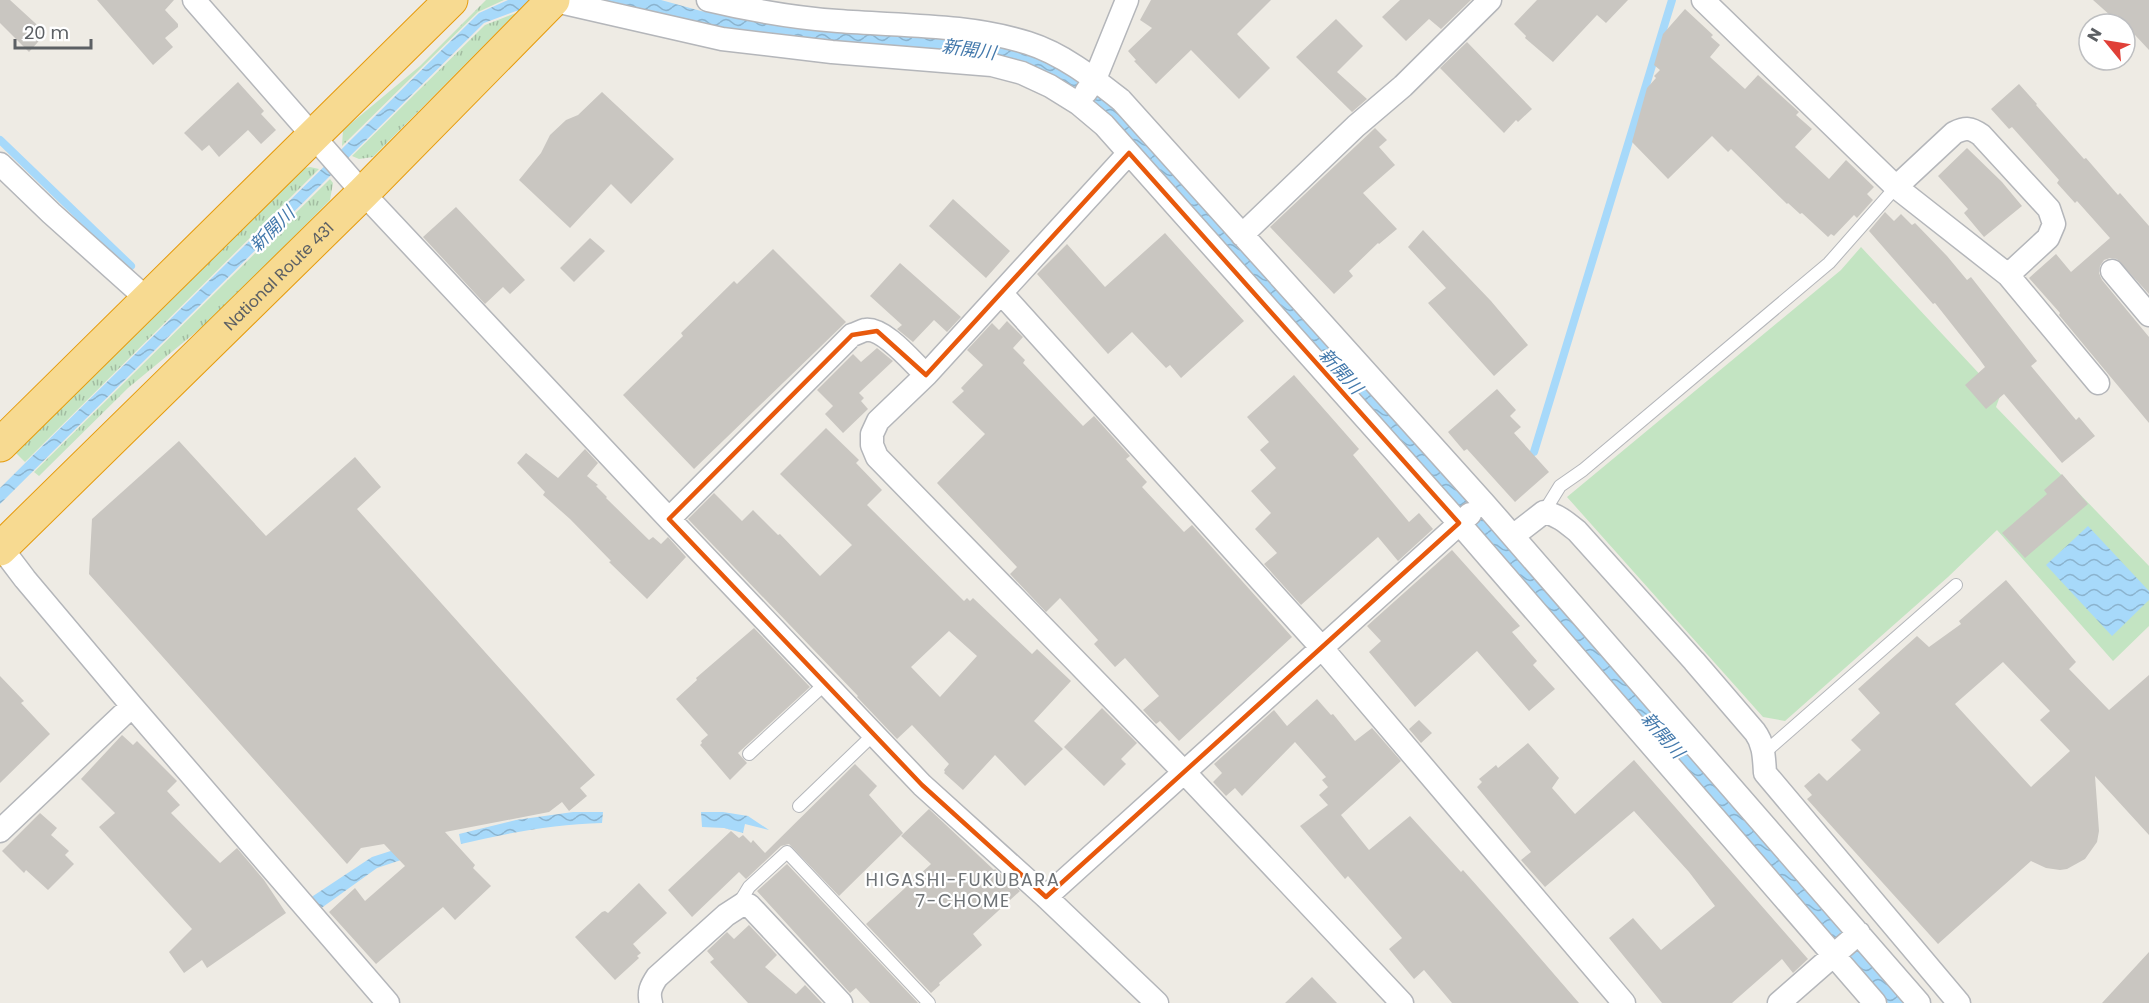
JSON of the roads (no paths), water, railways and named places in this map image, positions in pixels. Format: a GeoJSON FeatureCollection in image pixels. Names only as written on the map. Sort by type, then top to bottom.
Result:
{"type":"FeatureCollection","features":[{"type":"Feature","properties":{"kind":"highway"},"geometry":{"type":"LineString","coordinates":[[0,445],[147,299],[316,138],[451,0]]}},
{"type":"Feature","properties":{"kind":"highway","name":"National Route 431"},"geometry":{"type":"LineString","coordinates":[[0,547],[548,4]]}},
{"type":"Feature","properties":{"kind":"street"},"geometry":{"type":"LineString","coordinates":[[194,0],[361,191],[922,785],[1046,897],[1157,1003]]}},
{"type":"Feature","properties":{"kind":"street"},"geometry":{"type":"LineString","coordinates":[[708,0],[833,36],[992,65],[1022,73],[1041,82],[1121,100],[1242,235],[1471,512],[1846,945],[1919,1003]]}},
{"type":"Feature","properties":{"kind":"street"},"geometry":{"type":"LineString","coordinates":[[1086,92],[1127,0]]}},
{"type":"Feature","properties":{"kind":"street"},"geometry":{"type":"LineString","coordinates":[[1242,235],[1356,126],[1403,86],[1490,0]]}},
{"type":"Feature","properties":{"kind":"street"},"geometry":{"type":"LineString","coordinates":[[1703,0],[1896,187],[2008,275],[2098,383]]}},
{"type":"Feature","properties":{"kind":"street"},"geometry":{"type":"LineString","coordinates":[[548,4],[608,13],[722,39],[964,30],[997,35],[1031,44],[1064,60],[1086,92],[1104,125],[1129,153],[1471,512],[1513,536],[1846,945],[1875,1003]]}},
{"type":"Feature","properties":{"kind":"street"},"geometry":{"type":"LineString","coordinates":[[1896,187],[1954,133],[1964,128],[1981,135],[2049,209],[2054,224],[2048,238],[2008,275]]}},
{"type":"Feature","properties":{"kind":"street"},"geometry":{"type":"LineString","coordinates":[[1129,153],[1002,294],[926,375],[878,421],[872,434],[872,445],[877,457],[1184,772],[1402,1003]]}},
{"type":"Feature","properties":{"kind":"street"},"geometry":{"type":"LineString","coordinates":[[0,164],[147,299]]}},
{"type":"Feature","properties":{"kind":"street"},"geometry":{"type":"LineString","coordinates":[[2112,271],[2149,315]]}},
{"type":"Feature","properties":{"kind":"street"},"geometry":{"type":"LineString","coordinates":[[1002,294],[1321,647],[1624,1003]]}},
{"type":"Feature","properties":{"kind":"street"},"geometry":{"type":"LineString","coordinates":[[669,519],[852,335],[866,330],[877,331],[890,340],[926,375]]}},
{"type":"Feature","properties":{"kind":"street"},"geometry":{"type":"LineString","coordinates":[[1046,897],[1471,512]]}},
{"type":"Feature","properties":{"kind":"street"},"geometry":{"type":"LineString","coordinates":[[1513,536],[1544,512],[1564,520],[1577,531],[1755,732],[1760,739],[1764,753],[1765,773],[1959,1003]]}},
{"type":"Feature","properties":{"kind":"street"},"geometry":{"type":"LineString","coordinates":[[0,547],[383,1001]]}},
{"type":"Feature","properties":{"kind":"street"},"geometry":{"type":"LineString","coordinates":[[0,831],[132,706]]}},
{"type":"Feature","properties":{"kind":"street"},"geometry":{"type":"LineString","coordinates":[[651,1003],[650,987],[657,977],[738,905],[749,905],[841,1003]]}},
{"type":"Feature","properties":{"kind":"street"},"geometry":{"type":"LineString","coordinates":[[1779,1003],[1846,945]]}},
{"type":"Feature","properties":{"kind":"lane"},"geometry":{"type":"LineString","coordinates":[[1544,512],[1560,486],[1583,470],[1829,263],[1896,187]]}},
{"type":"Feature","properties":{"kind":"lane"},"geometry":{"type":"LineString","coordinates":[[1764,753],[1956,585]]}},
{"type":"Feature","properties":{"kind":"lane"},"geometry":{"type":"LineString","coordinates":[[749,754],[826,683]]}},
{"type":"Feature","properties":{"kind":"lane"},"geometry":{"type":"LineString","coordinates":[[799,806],[874,734]]}},
{"type":"Feature","properties":{"kind":"lane"},"geometry":{"type":"LineString","coordinates":[[738,905],[750,887],[787,852],[929,1003]]}},
{"type":"Feature","properties":{"kind":"water","name":"新開川"},"geometry":{"type":"Polygon","coordinates":[[[508,0],[661,0],[738,18],[974,40],[1043,58],[1114,105],[1404,427],[1906,1003],[1888,1003],[1742,834],[1066,86],[720,29],[615,5],[516,11],[484,23],[0,504],[0,488],[479,13],[508,0]]]}},
{"type":"Feature","properties":{"kind":"water"},"geometry":{"type":"Polygon","coordinates":[[[2088,526],[2149,591],[2149,600],[2112,636],[2046,565],[2088,526]]]}},
{"type":"Feature","properties":{"kind":"water"},"geometry":{"type":"Polygon","coordinates":[[[573,812],[603,812],[602,823],[531,830],[461,844],[459,834],[516,820],[573,812]]]}},
{"type":"Feature","properties":{"kind":"water"},"geometry":{"type":"Polygon","coordinates":[[[701,812],[723,812],[748,816],[769,830],[745,824],[743,833],[724,828],[702,827],[701,812]]]}},
{"type":"Feature","properties":{"kind":"water"},"geometry":{"type":"Polygon","coordinates":[[[403,847],[407,858],[377,868],[320,909],[310,898],[372,857],[403,847]]]}},
{"type":"Feature","properties":{"kind":"waterway"},"geometry":{"type":"LineString","coordinates":[[1534,452],[1672,0]]}},
{"type":"Feature","properties":{"kind":"waterway"},"geometry":{"type":"LineString","coordinates":[[0,140],[131,266]]}},
{"type":"Feature","properties":{"kind":"district","name":"HIGASHI-FUKUBARA 7-CHOME"},"geometry":{"type":"Point","coordinates":[963,889]}}]}
